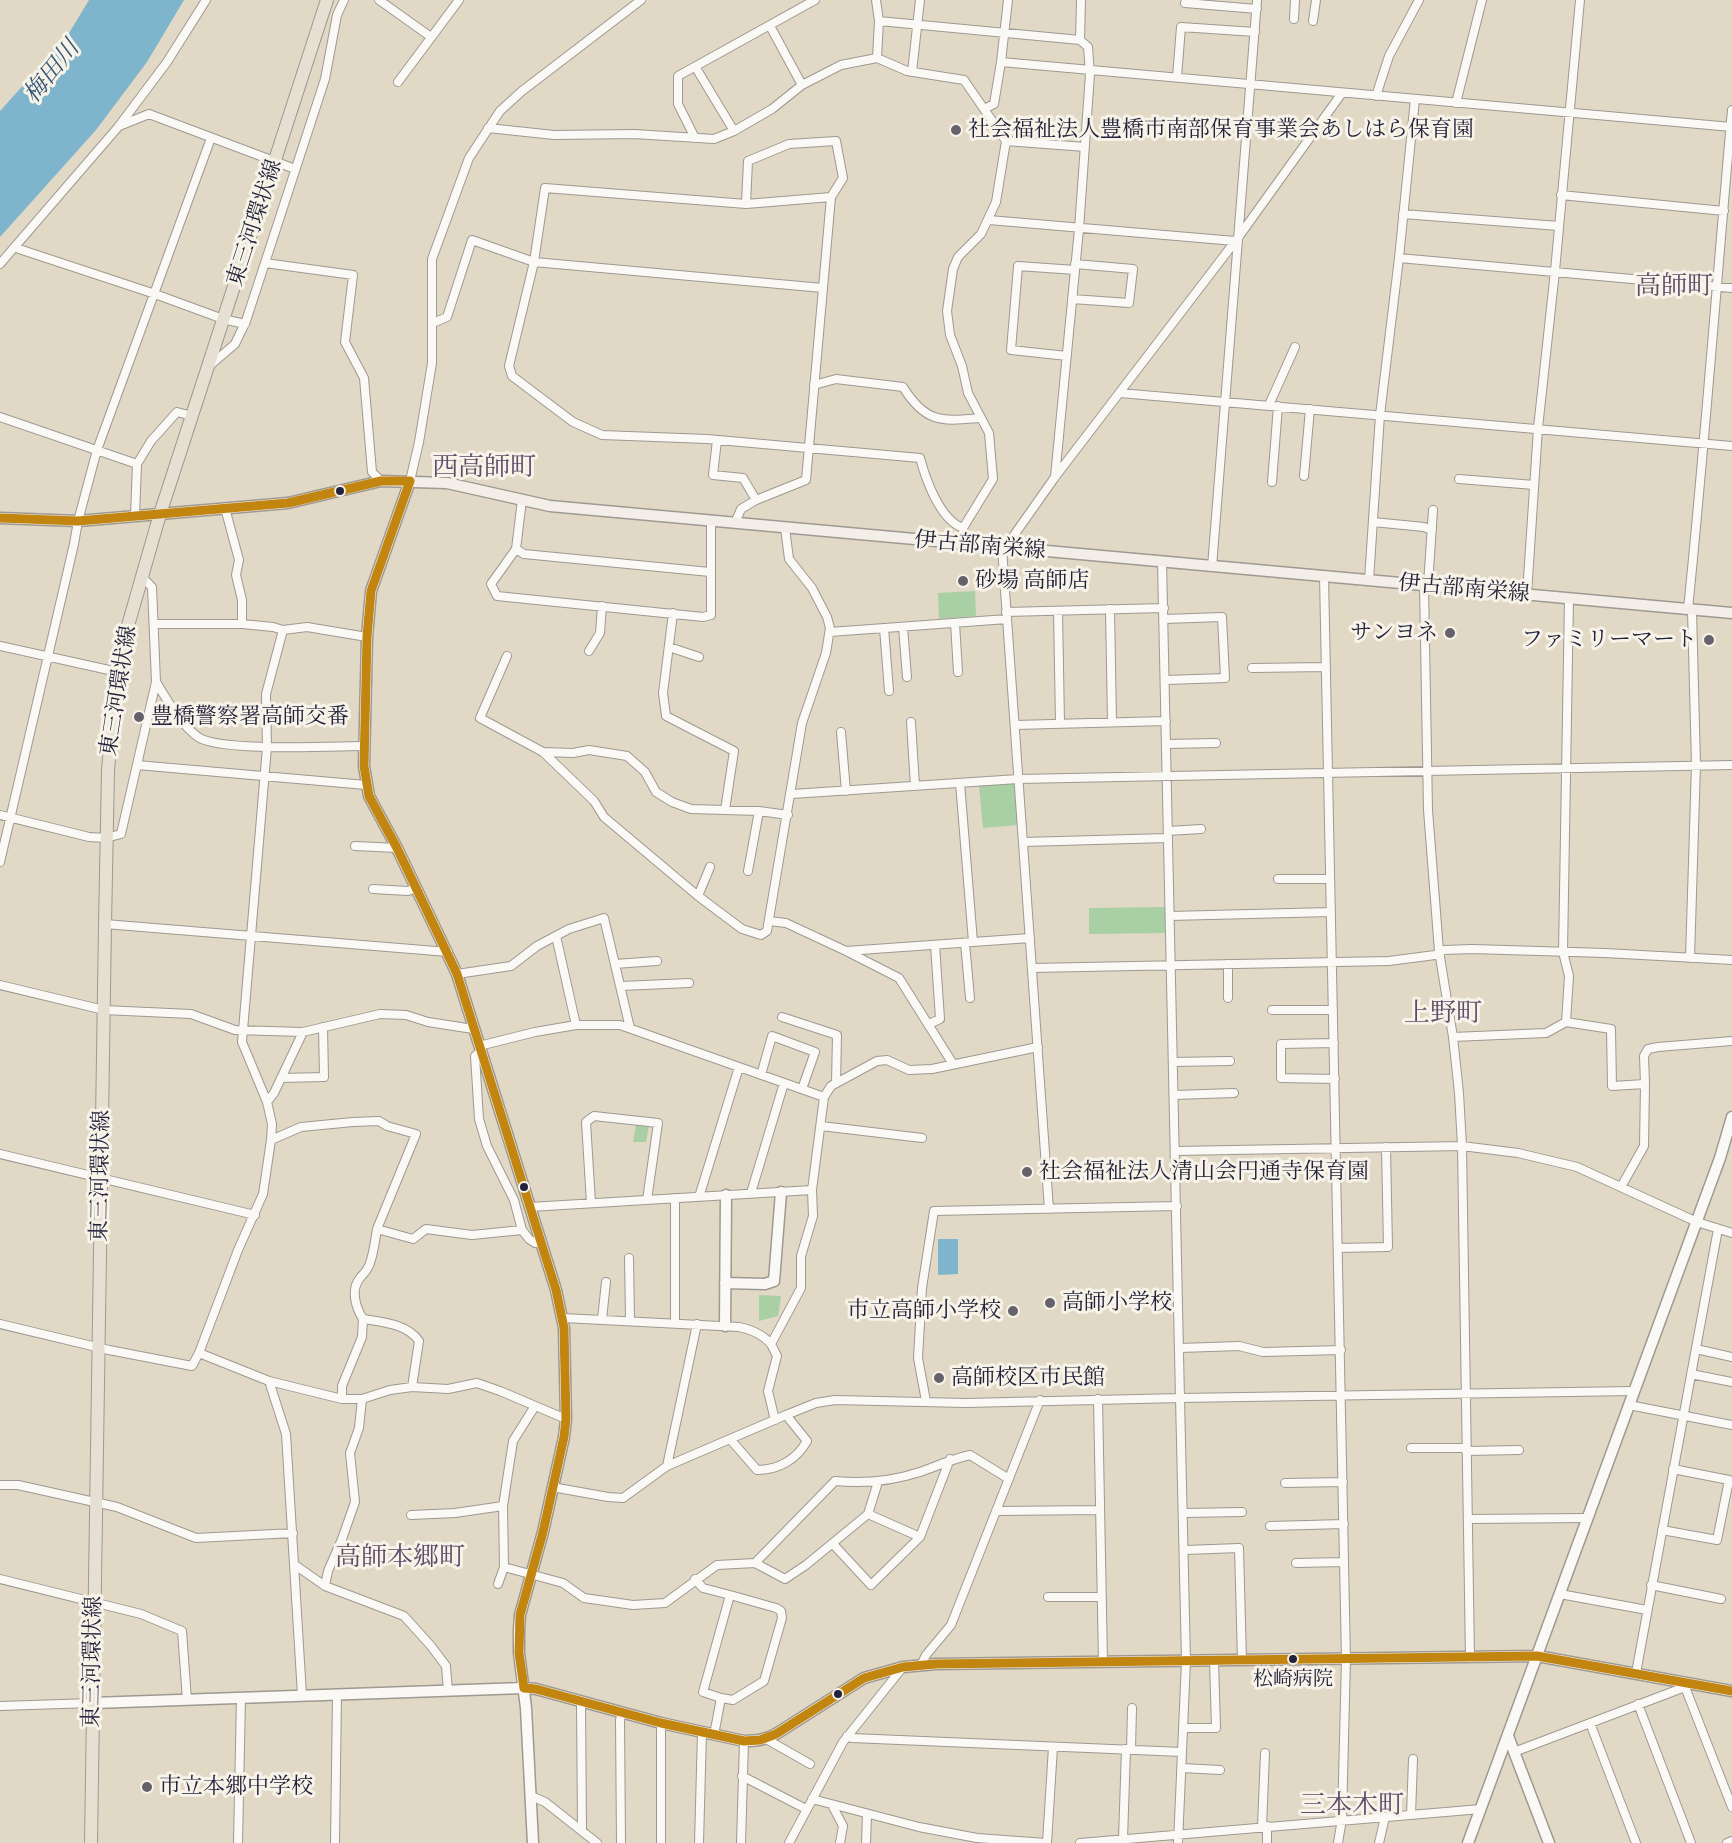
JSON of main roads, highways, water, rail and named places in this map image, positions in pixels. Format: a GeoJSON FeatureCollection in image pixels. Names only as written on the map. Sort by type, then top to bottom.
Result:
{"type":"FeatureCollection","features":[{"type":"Feature","properties":{"kind":"main road","name":"東三河環状線"},"geometry":{"type":"LineString","coordinates":[[91,1843],[106,838],[108,761],[118,672],[127,629],[160,514],[327,0]]}},
{"type":"Feature","properties":{"kind":"main road","name":"伊古部南栄線"},"geometry":{"type":"LineString","coordinates":[[160,514],[288,503],[381,482],[447,483],[550,506],[1732,613]]}},
{"type":"Feature","properties":{"kind":"main road"},"geometry":{"type":"LineString","coordinates":[[0,518],[78,521],[160,514]]}},
{"type":"Feature","properties":{"kind":"water","name":"梅田川"},"geometry":{"type":"Polygon","coordinates":[[[89,0],[184,0],[147,62],[96,130],[0,237],[0,111],[66,38],[89,0]]]}},
{"type":"Feature","properties":{"kind":"water"},"geometry":{"type":"Polygon","coordinates":[[[938,1239],[958,1239],[958,1274],[938,1275],[938,1239]]]}},
{"type":"Feature","properties":{"kind":"place","name":"社会福祉法人豊橋市南部保育事業会あしはら保育園"},"geometry":{"type":"Point","coordinates":[956,130]}},
{"type":"Feature","properties":{"kind":"place","name":"砂場 高師店"},"geometry":{"type":"Point","coordinates":[963,581]}},
{"type":"Feature","properties":{"kind":"place","name":"サンヨネ"},"geometry":{"type":"Point","coordinates":[1450,633]}},
{"type":"Feature","properties":{"kind":"place","name":"ファミリーマート"},"geometry":{"type":"Point","coordinates":[1709,640]}},
{"type":"Feature","properties":{"kind":"place","name":"豊橋警察署高師交番"},"geometry":{"type":"Point","coordinates":[139,717]}},
{"type":"Feature","properties":{"kind":"place","name":"社会福祉法人清山会円通寺保育園"},"geometry":{"type":"Point","coordinates":[1027,1172]}},
{"type":"Feature","properties":{"kind":"place","name":"高師小学校"},"geometry":{"type":"Point","coordinates":[1050,1303]}},
{"type":"Feature","properties":{"kind":"place","name":"市立高師小学校"},"geometry":{"type":"Point","coordinates":[1013,1311]}},
{"type":"Feature","properties":{"kind":"place","name":"高師校区市民館"},"geometry":{"type":"Point","coordinates":[939,1378]}},
{"type":"Feature","properties":{"kind":"place","name":"松崎病院"},"geometry":{"type":"Point","coordinates":[1293,1659]}},
{"type":"Feature","properties":{"kind":"place","name":"市立本郷中学校"},"geometry":{"type":"Point","coordinates":[147,1787]}},
{"type":"Feature","properties":{"kind":"district","name":"高師町"},"geometry":{"type":"Point","coordinates":[1674,287]}},
{"type":"Feature","properties":{"kind":"district","name":"西高師町"},"geometry":{"type":"Point","coordinates":[484,468]}},
{"type":"Feature","properties":{"kind":"district","name":"上野町"},"geometry":{"type":"Point","coordinates":[1443,1014]}},
{"type":"Feature","properties":{"kind":"district","name":"高師本郷町"},"geometry":{"type":"Point","coordinates":[400,1558]}},
{"type":"Feature","properties":{"kind":"district","name":"三本木町"},"geometry":{"type":"Point","coordinates":[1352,1806]}}]}
